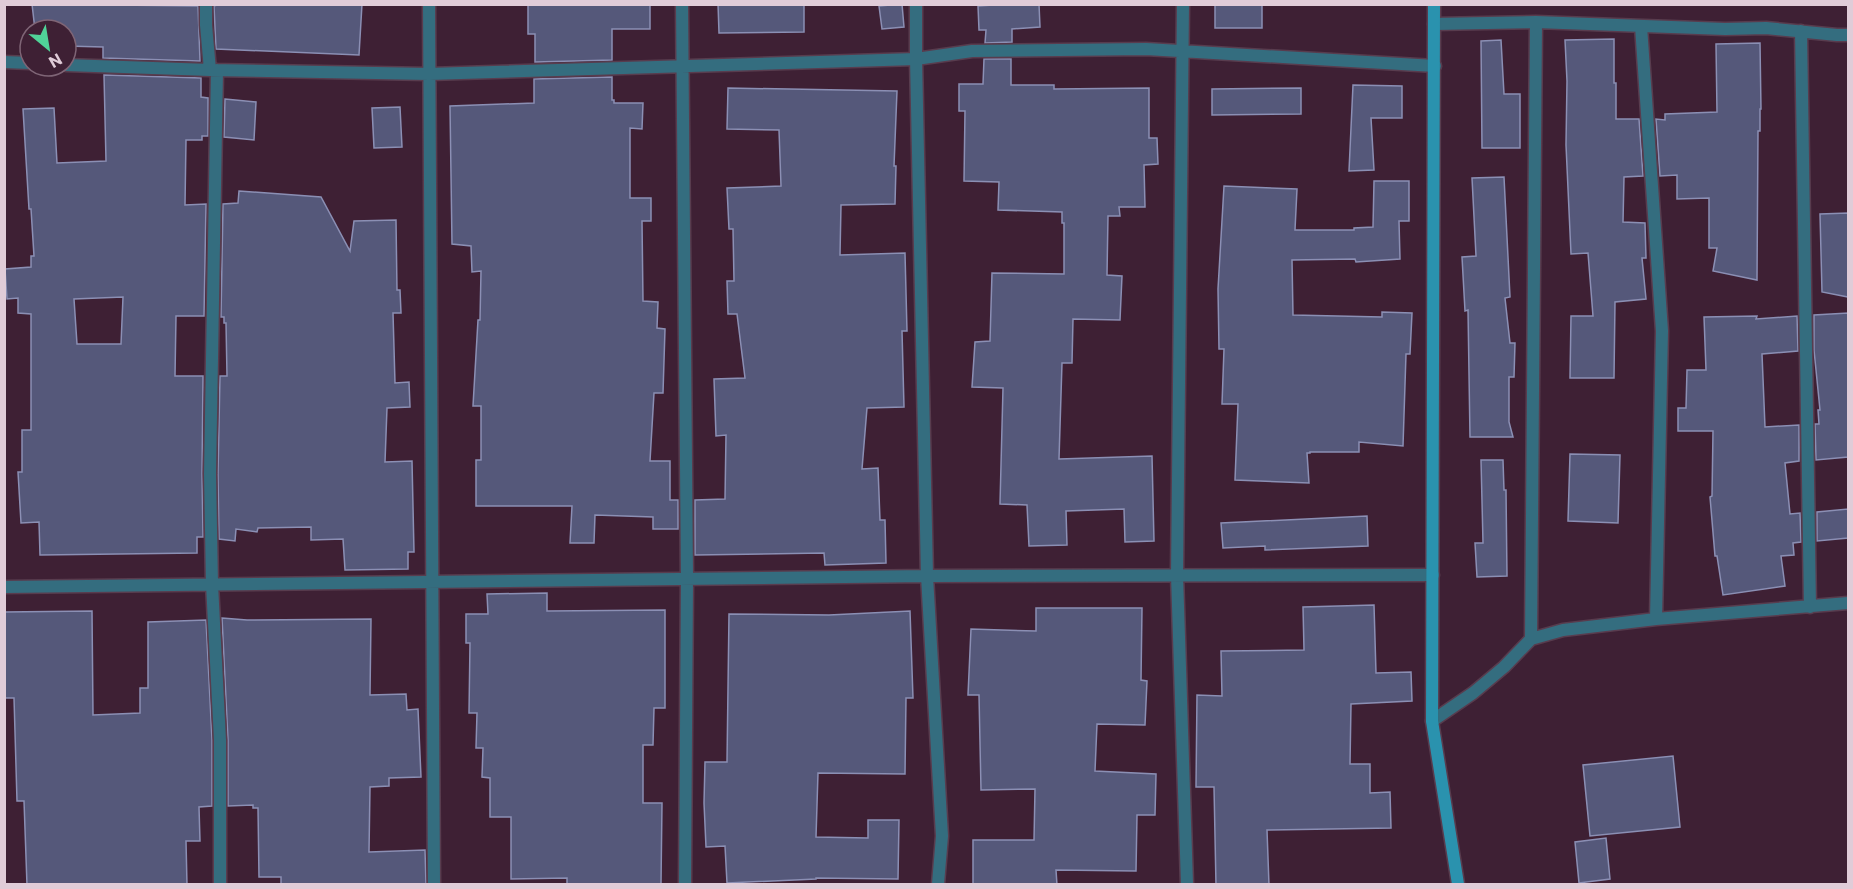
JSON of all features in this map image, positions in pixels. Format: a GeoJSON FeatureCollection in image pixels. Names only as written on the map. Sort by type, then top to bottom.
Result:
{"type":"FeatureCollection","features":[{"type":"Feature","properties":{"kind":"street"},"geometry":{"type":"LineString","coordinates":[[206,4],[206,25],[214,70],[210,474],[212,584],[220,741],[220,885]]}},
{"type":"Feature","properties":{"kind":"street"},"geometry":{"type":"LineString","coordinates":[[429,4],[434,885]]}},
{"type":"Feature","properties":{"kind":"street"},"geometry":{"type":"LineString","coordinates":[[682,4],[687,578],[685,885]]}},
{"type":"Feature","properties":{"kind":"street"},"geometry":{"type":"LineString","coordinates":[[916,4],[927,576],[942,836],[938,885]]}},
{"type":"Feature","properties":{"kind":"street"},"geometry":{"type":"LineString","coordinates":[[1183,4],[1177,575],[1187,885]]}},
{"type":"Feature","properties":{"kind":"street"},"geometry":{"type":"LineString","coordinates":[[1434,4],[1432,721],[1458,885]]}},
{"type":"Feature","properties":{"kind":"street"},"geometry":{"type":"LineString","coordinates":[[1434,24],[1536,22],[1725,29],[1766,28],[1848,35]]}},
{"type":"Feature","properties":{"kind":"street"},"geometry":{"type":"LineString","coordinates":[[1531,639],[1536,22]]}},
{"type":"Feature","properties":{"kind":"street"},"geometry":{"type":"LineString","coordinates":[[1641,26],[1662,331],[1656,619]]}},
{"type":"Feature","properties":{"kind":"street"},"geometry":{"type":"LineString","coordinates":[[1801,31],[1810,607]]}},
{"type":"Feature","properties":{"kind":"street"},"geometry":{"type":"LineString","coordinates":[[78,65],[429,74],[916,59],[972,51],[1146,49],[1435,66]]}},
{"type":"Feature","properties":{"kind":"street"},"geometry":{"type":"LineString","coordinates":[[4,587],[687,578],[1433,575]]}},
{"type":"Feature","properties":{"kind":"street"},"geometry":{"type":"LineString","coordinates":[[1432,721],[1473,693],[1504,667],[1531,639],[1563,630],[1656,619],[1848,603]]}},
{"type":"Feature","properties":{"kind":"building"},"geometry":{"type":"Polygon","coordinates":[[[32,4],[198,6],[200,61],[103,58],[103,47],[78,46],[78,18],[34,18],[32,4]]]}},
{"type":"Feature","properties":{"kind":"building"},"geometry":{"type":"Polygon","coordinates":[[[220,4],[362,4],[359,55],[216,49],[214,6],[220,4]]]}},
{"type":"Feature","properties":{"kind":"building"},"geometry":{"type":"Polygon","coordinates":[[[528,4],[650,4],[650,29],[612,29],[612,60],[535,62],[535,34],[528,34],[528,4]]]}},
{"type":"Feature","properties":{"kind":"building"},"geometry":{"type":"Polygon","coordinates":[[[718,4],[804,4],[804,32],[719,33],[718,4]]]}},
{"type":"Feature","properties":{"kind":"building"},"geometry":{"type":"Polygon","coordinates":[[[902,4],[904,27],[882,29],[879,6],[902,4]]]}},
{"type":"Feature","properties":{"kind":"building"},"geometry":{"type":"Polygon","coordinates":[[[1039,4],[1040,27],[1012,29],[1012,42],[985,43],[986,30],[979,30],[978,6],[1039,4]]]}},
{"type":"Feature","properties":{"kind":"building"},"geometry":{"type":"Polygon","coordinates":[[[1215,4],[1262,4],[1262,28],[1215,28],[1215,4]]]}},
{"type":"Feature","properties":{"kind":"building"},"geometry":{"type":"Polygon","coordinates":[[[1614,39],[1616,119],[1639,119],[1643,176],[1624,177],[1623,222],[1645,223],[1646,258],[1642,258],[1646,299],[1615,302],[1614,378],[1570,378],[1571,316],[1593,316],[1588,253],[1571,254],[1566,145],[1565,40],[1614,39]]]}},
{"type":"Feature","properties":{"kind":"building"},"geometry":{"type":"Polygon","coordinates":[[[1501,40],[1504,94],[1520,94],[1520,148],[1482,148],[1481,41],[1501,40]]]}},
{"type":"Feature","properties":{"kind":"building"},"geometry":{"type":"Polygon","coordinates":[[[1760,43],[1761,109],[1760,131],[1758,131],[1757,280],[1713,271],[1717,248],[1709,248],[1709,198],[1677,199],[1677,175],[1660,176],[1656,119],[1665,120],[1665,114],[1717,112],[1716,44],[1760,43]]]}},
{"type":"Feature","properties":{"kind":"building"},"geometry":{"type":"Polygon","coordinates":[[[984,59],[1011,59],[1011,85],[1054,85],[1054,89],[1149,88],[1149,138],[1157,138],[1158,164],[1144,165],[1145,207],[1119,207],[1120,216],[1108,216],[1107,275],[1122,276],[1120,320],[1073,319],[1072,363],[1062,363],[1059,459],[1152,456],[1154,541],[1125,542],[1124,509],[1066,511],[1067,545],[1029,546],[1027,505],[1000,504],[1003,388],[972,387],[975,342],[990,341],[992,273],[1064,274],[1064,223],[1062,223],[1062,212],[998,210],[999,182],[964,181],[965,111],[959,111],[959,84],[983,84],[984,59]]]}},
{"type":"Feature","properties":{"kind":"building"},"geometry":{"type":"Polygon","coordinates":[[[104,75],[201,78],[201,97],[208,98],[208,136],[202,136],[202,140],[186,140],[185,205],[206,204],[204,316],[176,316],[175,376],[203,376],[203,537],[197,537],[197,553],[40,555],[39,522],[21,523],[18,472],[22,472],[22,430],[31,430],[31,314],[18,313],[18,298],[7,299],[5,269],[31,267],[31,256],[34,256],[23,109],[54,108],[57,163],[106,161],[104,75]],[[123,297],[74,299],[77,344],[121,344],[123,297]]]}},
{"type":"Feature","properties":{"kind":"building"},"geometry":{"type":"Polygon","coordinates":[[[612,77],[614,103],[643,103],[642,129],[630,128],[630,198],[651,198],[651,221],[642,221],[643,301],[658,302],[657,328],[665,329],[663,393],[654,393],[650,461],[670,461],[670,500],[678,500],[678,529],[653,529],[653,517],[595,515],[594,543],[570,543],[572,506],[476,506],[476,460],[481,460],[481,406],[473,406],[478,320],[480,320],[481,271],[472,272],[471,246],[452,244],[450,106],[534,103],[534,79],[612,77]]]}},
{"type":"Feature","properties":{"kind":"building"},"geometry":{"type":"Polygon","coordinates":[[[1353,85],[1402,86],[1402,118],[1371,118],[1374,170],[1349,171],[1353,85]]]}},
{"type":"Feature","properties":{"kind":"building"},"geometry":{"type":"Polygon","coordinates":[[[728,88],[897,91],[895,204],[841,205],[840,255],[905,253],[907,331],[902,331],[904,407],[867,408],[862,469],[878,468],[880,520],[885,520],[886,563],[825,565],[824,553],[695,555],[695,500],[725,499],[726,435],[716,436],[714,379],[745,378],[737,314],[728,314],[727,281],[734,281],[733,229],[729,229],[727,188],[781,186],[779,130],[727,129],[728,88]]]}},
{"type":"Feature","properties":{"kind":"building"},"geometry":{"type":"Polygon","coordinates":[[[1301,88],[1301,114],[1212,115],[1212,89],[1301,88]]]}},
{"type":"Feature","properties":{"kind":"building"},"geometry":{"type":"Polygon","coordinates":[[[225,99],[256,102],[254,140],[224,137],[225,99]]]}},
{"type":"Feature","properties":{"kind":"building"},"geometry":{"type":"Polygon","coordinates":[[[400,107],[402,147],[374,148],[372,108],[400,107]]]}},
{"type":"Feature","properties":{"kind":"building"},"geometry":{"type":"Polygon","coordinates":[[[1504,177],[1510,297],[1505,298],[1510,343],[1515,343],[1514,377],[1509,377],[1509,422],[1513,437],[1470,437],[1468,310],[1465,311],[1462,257],[1476,256],[1472,178],[1504,177]]]}},
{"type":"Feature","properties":{"kind":"building"},"geometry":{"type":"Polygon","coordinates":[[[1374,181],[1409,181],[1409,221],[1399,221],[1400,259],[1356,262],[1355,259],[1292,260],[1293,315],[1382,317],[1382,312],[1412,313],[1410,354],[1406,354],[1403,446],[1359,442],[1359,452],[1307,453],[1309,483],[1235,480],[1238,404],[1222,404],[1224,349],[1219,349],[1218,289],[1224,186],[1297,189],[1295,230],[1354,230],[1354,228],[1373,227],[1374,181]]]}},
{"type":"Feature","properties":{"kind":"building"},"geometry":{"type":"Polygon","coordinates":[[[239,191],[321,197],[350,251],[354,221],[396,220],[397,290],[400,290],[401,313],[393,313],[395,383],[409,382],[410,407],[387,408],[385,462],[412,461],[414,552],[408,552],[408,569],[345,570],[343,539],[311,540],[311,527],[258,528],[257,532],[236,529],[235,541],[219,539],[220,376],[227,376],[226,323],[224,323],[224,317],[221,317],[223,204],[238,203],[239,191]]]}},
{"type":"Feature","properties":{"kind":"building"},"geometry":{"type":"Polygon","coordinates":[[[1848,213],[1848,297],[1822,292],[1820,214],[1848,213]]]}},
{"type":"Feature","properties":{"kind":"building"},"geometry":{"type":"Polygon","coordinates":[[[1848,313],[1848,457],[1816,460],[1815,424],[1819,424],[1818,410],[1820,410],[1814,350],[1814,315],[1848,313]]]}},
{"type":"Feature","properties":{"kind":"building"},"geometry":{"type":"Polygon","coordinates":[[[1757,316],[1756,319],[1797,316],[1798,351],[1762,354],[1765,427],[1799,425],[1799,461],[1785,463],[1790,514],[1800,513],[1801,542],[1793,543],[1794,555],[1781,556],[1785,586],[1723,595],[1717,556],[1715,556],[1710,497],[1712,496],[1713,431],[1678,431],[1678,408],[1686,408],[1687,370],[1706,370],[1704,317],[1757,316]]]}},
{"type":"Feature","properties":{"kind":"building"},"geometry":{"type":"Polygon","coordinates":[[[1570,454],[1620,455],[1618,523],[1568,521],[1570,454]]]}},
{"type":"Feature","properties":{"kind":"building"},"geometry":{"type":"Polygon","coordinates":[[[1481,460],[1503,460],[1504,490],[1506,490],[1507,576],[1477,577],[1475,543],[1483,543],[1481,460]]]}},
{"type":"Feature","properties":{"kind":"building"},"geometry":{"type":"Polygon","coordinates":[[[1848,509],[1848,538],[1817,541],[1817,512],[1848,509]]]}},
{"type":"Feature","properties":{"kind":"building"},"geometry":{"type":"Polygon","coordinates":[[[1367,516],[1368,546],[1265,550],[1265,546],[1223,548],[1221,523],[1367,516]]]}},
{"type":"Feature","properties":{"kind":"building"},"geometry":{"type":"Polygon","coordinates":[[[547,593],[547,611],[665,610],[665,708],[654,708],[653,745],[643,745],[643,803],[662,803],[661,884],[567,884],[567,878],[511,879],[511,817],[490,817],[490,778],[482,777],[483,748],[476,748],[477,713],[469,713],[470,643],[466,643],[466,614],[488,614],[487,594],[547,593]]]}},
{"type":"Feature","properties":{"kind":"building"},"geometry":{"type":"Polygon","coordinates":[[[1374,605],[1376,673],[1411,672],[1412,701],[1351,704],[1350,764],[1370,764],[1370,793],[1390,792],[1391,828],[1267,830],[1269,885],[1216,885],[1214,787],[1196,787],[1197,695],[1222,696],[1221,651],[1304,650],[1303,607],[1374,605]]]}},
{"type":"Feature","properties":{"kind":"building"},"geometry":{"type":"Polygon","coordinates":[[[1036,608],[1142,608],[1141,680],[1147,681],[1145,725],[1097,724],[1095,771],[1156,774],[1155,815],[1137,815],[1136,871],[1056,870],[1057,885],[973,885],[973,840],[1034,840],[1035,789],[981,790],[979,695],[968,695],[971,629],[1036,631],[1036,608]]]}},
{"type":"Feature","properties":{"kind":"building"},"geometry":{"type":"Polygon","coordinates":[[[92,611],[93,715],[140,713],[140,688],[148,688],[148,622],[206,620],[212,740],[212,806],[199,807],[200,841],[186,841],[187,885],[27,885],[24,801],[17,801],[14,698],[4,698],[4,612],[92,611]]]}},
{"type":"Feature","properties":{"kind":"building"},"geometry":{"type":"Polygon","coordinates":[[[910,611],[913,698],[906,698],[905,774],[818,773],[816,837],[868,838],[868,820],[899,820],[898,879],[816,878],[727,883],[725,846],[706,847],[704,803],[705,762],[727,762],[729,614],[829,615],[910,611]]]}},
{"type":"Feature","properties":{"kind":"building"},"geometry":{"type":"Polygon","coordinates":[[[222,618],[247,620],[371,619],[370,695],[406,694],[407,710],[418,709],[421,777],[389,778],[389,786],[370,787],[369,852],[425,850],[426,885],[281,885],[281,877],[259,877],[258,808],[253,808],[253,805],[228,806],[228,740],[222,618]]]}},
{"type":"Feature","properties":{"kind":"building"},"geometry":{"type":"Polygon","coordinates":[[[1673,756],[1680,827],[1590,836],[1583,765],[1673,756]]]}},
{"type":"Feature","properties":{"kind":"building"},"geometry":{"type":"Polygon","coordinates":[[[1606,838],[1610,879],[1579,883],[1575,842],[1606,838]]]}}]}
